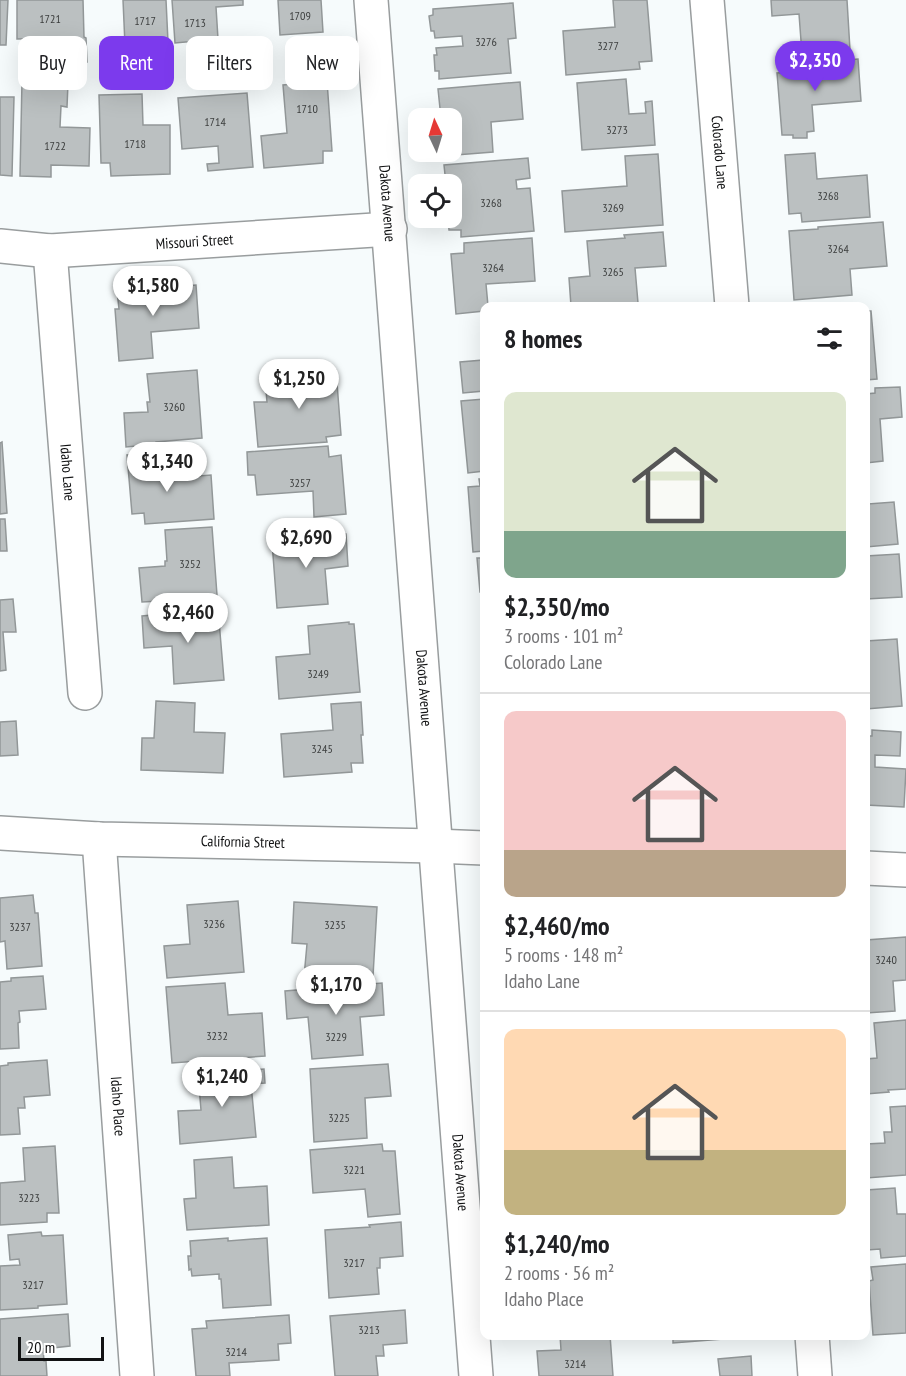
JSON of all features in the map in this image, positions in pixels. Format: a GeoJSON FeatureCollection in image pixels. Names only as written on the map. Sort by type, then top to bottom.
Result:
{"type":"FeatureCollection","features":[{"type":"Feature","properties":{"kind":"street","name":"Dakota Avenue"},"geometry":{"type":"LineString","coordinates":[[371,0],[476,1376]]}},
{"type":"Feature","properties":{"kind":"street","name":"Colorado Lane"},"geometry":{"type":"LineString","coordinates":[[706,0],[732,302]]}},
{"type":"Feature","properties":{"kind":"street","name":"Missouri Street"},"geometry":{"type":"LineString","coordinates":[[0,246],[50,251],[390,230]]}},
{"type":"Feature","properties":{"kind":"street","name":"Idaho Lane"},"geometry":{"type":"LineString","coordinates":[[50,251],[85,693]]}},
{"type":"Feature","properties":{"kind":"street","name":"California Street"},"geometry":{"type":"LineString","coordinates":[[0,833],[99,839],[480,848]]}},
{"type":"Feature","properties":{"kind":"street","name":"Idaho Place"},"geometry":{"type":"LineString","coordinates":[[99,839],[137,1376]]}},
{"type":"Feature","properties":{"kind":"street"},"geometry":{"type":"LineString","coordinates":[[870,868],[906,870]]}},
{"type":"Feature","properties":{"kind":"street"},"geometry":{"type":"LineString","coordinates":[[812,1340],[815,1376]]}},
{"type":"Feature","properties":{"kind":"building"},"geometry":{"type":"Polygon","coordinates":[[[0,0],[8,0],[6,45],[0,45],[0,0]]]}},
{"type":"Feature","properties":{"kind":"building"},"geometry":{"type":"Polygon","coordinates":[[[17,0],[83,0],[84,36],[18,36],[17,39],[17,0]]]}},
{"type":"Feature","properties":{"kind":"building"},"geometry":{"type":"Polygon","coordinates":[[[123,0],[166,0],[168,36],[125,36],[123,0]]]}},
{"type":"Feature","properties":{"kind":"building"},"geometry":{"type":"Polygon","coordinates":[[[172,0],[243,0],[243,5],[216,7],[218,36],[186,36],[186,42],[175,43],[172,0]]]}},
{"type":"Feature","properties":{"kind":"building"},"geometry":{"type":"Polygon","coordinates":[[[278,0],[321,0],[323,32],[280,35],[278,0]]]}},
{"type":"Feature","properties":{"kind":"building"},"geometry":{"type":"Polygon","coordinates":[[[613,0],[647,0],[652,61],[639,62],[640,69],[566,75],[563,31],[615,27],[613,0]]]}},
{"type":"Feature","properties":{"kind":"building"},"geometry":{"type":"Polygon","coordinates":[[[771,0],[847,0],[850,50],[802,54],[799,14],[772,16],[771,0]]]}},
{"type":"Feature","properties":{"kind":"building"},"geometry":{"type":"Polygon","coordinates":[[[513,3],[516,38],[508,39],[511,73],[439,79],[439,71],[435,71],[436,48],[463,46],[462,36],[435,38],[434,31],[431,31],[429,16],[433,15],[433,9],[513,3]]]}},
{"type":"Feature","properties":{"kind":"building"},"geometry":{"type":"Polygon","coordinates":[[[858,59],[861,101],[812,105],[814,131],[807,132],[807,138],[782,135],[777,73],[791,72],[790,64],[858,59]]]}},
{"type":"Feature","properties":{"kind":"building"},"geometry":{"type":"Polygon","coordinates":[[[626,79],[629,114],[646,113],[645,102],[652,101],[655,145],[582,150],[577,83],[626,79]]]}},
{"type":"Feature","properties":{"kind":"building"},"geometry":{"type":"Polygon","coordinates":[[[520,82],[523,119],[491,122],[493,152],[462,155],[462,108],[440,108],[438,89],[520,82]]]}},
{"type":"Feature","properties":{"kind":"building"},"geometry":{"type":"Polygon","coordinates":[[[283,85],[285,85],[285,90],[328,90],[332,151],[323,151],[323,163],[264,168],[261,136],[287,133],[283,85]]]}},
{"type":"Feature","properties":{"kind":"building"},"geometry":{"type":"Polygon","coordinates":[[[22,90],[68,90],[67,107],[61,106],[60,127],[90,128],[89,166],[51,165],[51,177],[20,176],[22,90]]]}},
{"type":"Feature","properties":{"kind":"building"},"geometry":{"type":"Polygon","coordinates":[[[247,93],[253,167],[208,171],[207,164],[219,163],[218,146],[182,149],[178,98],[247,93]]]}},
{"type":"Feature","properties":{"kind":"building"},"geometry":{"type":"Polygon","coordinates":[[[142,94],[143,125],[170,125],[170,174],[111,176],[110,163],[101,163],[99,95],[142,94]]]}},
{"type":"Feature","properties":{"kind":"building"},"geometry":{"type":"Polygon","coordinates":[[[0,97],[14,97],[12,176],[0,175],[0,97]]]}},
{"type":"Feature","properties":{"kind":"building"},"geometry":{"type":"Polygon","coordinates":[[[815,153],[817,179],[867,175],[870,217],[802,222],[801,213],[789,214],[785,155],[815,153]]]}},
{"type":"Feature","properties":{"kind":"building"},"geometry":{"type":"Polygon","coordinates":[[[658,154],[663,225],[565,232],[562,191],[627,186],[625,156],[658,154]]]}},
{"type":"Feature","properties":{"kind":"building"},"geometry":{"type":"Polygon","coordinates":[[[528,158],[530,178],[516,180],[517,189],[530,188],[534,231],[461,237],[461,230],[449,230],[449,228],[462,228],[462,174],[445,174],[444,165],[528,158]]]}},
{"type":"Feature","properties":{"kind":"building"},"geometry":{"type":"Polygon","coordinates":[[[883,222],[887,266],[850,269],[852,295],[794,300],[789,231],[883,222]]]}},
{"type":"Feature","properties":{"kind":"building"},"geometry":{"type":"Polygon","coordinates":[[[663,232],[666,266],[635,268],[638,302],[571,302],[569,278],[590,276],[587,241],[625,238],[624,235],[663,232]]]}},
{"type":"Feature","properties":{"kind":"building"},"geometry":{"type":"Polygon","coordinates":[[[532,238],[535,281],[486,284],[488,302],[480,302],[480,311],[456,314],[451,254],[464,253],[464,243],[532,238]]]}},
{"type":"Feature","properties":{"kind":"building"},"geometry":{"type":"Polygon","coordinates":[[[196,285],[199,328],[151,332],[153,358],[119,361],[115,309],[119,309],[117,291],[196,285]]]}},
{"type":"Feature","properties":{"kind":"building"},"geometry":{"type":"Polygon","coordinates":[[[870,311],[871,311],[877,379],[870,380],[870,311]]]}},
{"type":"Feature","properties":{"kind":"building"},"geometry":{"type":"Polygon","coordinates":[[[480,360],[480,391],[463,393],[460,362],[480,360]]]}},
{"type":"Feature","properties":{"kind":"building"},"geometry":{"type":"Polygon","coordinates":[[[197,370],[202,438],[126,447],[124,413],[148,412],[147,402],[150,402],[147,374],[197,370]]]}},
{"type":"Feature","properties":{"kind":"building"},"geometry":{"type":"Polygon","coordinates":[[[336,370],[341,435],[326,437],[327,442],[258,447],[254,402],[267,402],[265,379],[302,376],[301,372],[336,370]]]}},
{"type":"Feature","properties":{"kind":"building"},"geometry":{"type":"Polygon","coordinates":[[[900,387],[902,417],[880,419],[883,461],[870,463],[870,394],[875,393],[875,388],[900,387]]]}},
{"type":"Feature","properties":{"kind":"building"},"geometry":{"type":"Polygon","coordinates":[[[480,399],[480,472],[468,473],[461,401],[480,399]]]}},
{"type":"Feature","properties":{"kind":"building"},"geometry":{"type":"Polygon","coordinates":[[[2,442],[7,513],[0,514],[0,443],[2,442]]]}},
{"type":"Feature","properties":{"kind":"building"},"geometry":{"type":"Polygon","coordinates":[[[328,446],[329,457],[341,455],[346,514],[314,517],[313,491],[257,495],[255,475],[248,475],[247,452],[328,446]]]}},
{"type":"Feature","properties":{"kind":"building"},"geometry":{"type":"Polygon","coordinates":[[[158,453],[160,479],[211,475],[214,519],[145,524],[144,513],[132,514],[127,455],[158,453]]]}},
{"type":"Feature","properties":{"kind":"building"},"geometry":{"type":"Polygon","coordinates":[[[480,486],[480,551],[473,552],[468,487],[480,486]]]}},
{"type":"Feature","properties":{"kind":"building"},"geometry":{"type":"Polygon","coordinates":[[[894,502],[898,544],[870,547],[870,504],[894,502]]]}},
{"type":"Feature","properties":{"kind":"building"},"geometry":{"type":"Polygon","coordinates":[[[0,519],[5,519],[7,551],[0,551],[0,519]]]}},
{"type":"Feature","properties":{"kind":"building"},"geometry":{"type":"Polygon","coordinates":[[[212,527],[217,595],[142,602],[139,568],[165,566],[165,561],[167,561],[165,530],[212,527]]]}},
{"type":"Feature","properties":{"kind":"building"},"geometry":{"type":"Polygon","coordinates":[[[346,534],[348,566],[325,569],[328,604],[277,608],[272,542],[346,534]]]}},
{"type":"Feature","properties":{"kind":"building"},"geometry":{"type":"Polygon","coordinates":[[[899,554],[902,597],[870,599],[870,556],[899,554]]]}},
{"type":"Feature","properties":{"kind":"building"},"geometry":{"type":"Polygon","coordinates":[[[477,558],[480,558],[480,592],[477,558]]]}},
{"type":"Feature","properties":{"kind":"building"},"geometry":{"type":"Polygon","coordinates":[[[13,599],[16,632],[3,632],[6,670],[0,671],[0,600],[13,599]]]}},
{"type":"Feature","properties":{"kind":"building"},"geometry":{"type":"Polygon","coordinates":[[[218,609],[224,680],[174,684],[172,646],[144,648],[142,616],[218,609]]]}},
{"type":"Feature","properties":{"kind":"building"},"geometry":{"type":"Polygon","coordinates":[[[349,622],[349,624],[354,624],[360,692],[279,699],[276,657],[310,654],[308,626],[349,622]]]}},
{"type":"Feature","properties":{"kind":"building"},"geometry":{"type":"Polygon","coordinates":[[[897,639],[902,706],[870,709],[870,641],[897,639]]]}},
{"type":"Feature","properties":{"kind":"building"},"geometry":{"type":"Polygon","coordinates":[[[156,701],[195,703],[194,732],[225,733],[223,773],[141,770],[142,738],[154,738],[156,701]]]}},
{"type":"Feature","properties":{"kind":"building"},"geometry":{"type":"Polygon","coordinates":[[[361,702],[363,763],[351,763],[352,772],[284,777],[281,734],[333,730],[331,704],[361,702]]]}},
{"type":"Feature","properties":{"kind":"building"},"geometry":{"type":"Polygon","coordinates":[[[16,721],[18,755],[0,756],[0,722],[16,721]]]}},
{"type":"Feature","properties":{"kind":"building"},"geometry":{"type":"Polygon","coordinates":[[[872,730],[901,732],[900,756],[875,755],[875,767],[906,769],[904,807],[870,805],[870,736],[872,736],[872,730]]]}},
{"type":"Feature","properties":{"kind":"building"},"geometry":{"type":"Polygon","coordinates":[[[33,895],[35,913],[38,913],[42,966],[7,969],[5,941],[0,942],[0,898],[33,895]]]}},
{"type":"Feature","properties":{"kind":"building"},"geometry":{"type":"Polygon","coordinates":[[[238,901],[244,972],[167,978],[164,946],[190,944],[187,905],[238,901]]]}},
{"type":"Feature","properties":{"kind":"building"},"geometry":{"type":"Polygon","coordinates":[[[294,902],[377,907],[373,976],[345,974],[345,976],[328,976],[328,978],[304,977],[307,944],[292,943],[294,902]]]}},
{"type":"Feature","properties":{"kind":"building"},"geometry":{"type":"Polygon","coordinates":[[[906,937],[906,980],[893,981],[895,1011],[870,1013],[870,940],[906,937]]]}},
{"type":"Feature","properties":{"kind":"building"},"geometry":{"type":"Polygon","coordinates":[[[43,976],[46,1009],[19,1011],[19,1048],[0,1049],[0,982],[11,981],[11,978],[43,976]]]}},
{"type":"Feature","properties":{"kind":"building"},"geometry":{"type":"Polygon","coordinates":[[[225,983],[228,1015],[262,1013],[265,1056],[172,1063],[166,987],[225,983]]]}},
{"type":"Feature","properties":{"kind":"building"},"geometry":{"type":"Polygon","coordinates":[[[382,983],[384,1015],[360,1017],[363,1055],[312,1059],[308,1017],[287,1019],[285,991],[382,983]]]}},
{"type":"Feature","properties":{"kind":"building"},"geometry":{"type":"Polygon","coordinates":[[[906,1020],[906,1089],[870,1094],[870,1059],[877,1058],[874,1023],[906,1020]]]}},
{"type":"Feature","properties":{"kind":"building"},"geometry":{"type":"Polygon","coordinates":[[[47,1060],[50,1095],[24,1097],[25,1108],[18,1108],[20,1134],[0,1135],[0,1066],[8,1065],[8,1063],[47,1060]]]}},
{"type":"Feature","properties":{"kind":"building"},"geometry":{"type":"Polygon","coordinates":[[[388,1064],[391,1096],[365,1098],[367,1138],[314,1142],[310,1069],[388,1064]]]}},
{"type":"Feature","properties":{"kind":"building"},"geometry":{"type":"Polygon","coordinates":[[[264,1069],[265,1083],[251,1084],[256,1137],[180,1144],[178,1111],[201,1110],[198,1074],[264,1069]]]}},
{"type":"Feature","properties":{"kind":"building"},"geometry":{"type":"Polygon","coordinates":[[[906,1106],[906,1175],[870,1178],[870,1144],[885,1143],[884,1132],[892,1132],[890,1107],[906,1106]]]}},
{"type":"Feature","properties":{"kind":"building"},"geometry":{"type":"Polygon","coordinates":[[[382,1144],[383,1151],[395,1151],[400,1214],[368,1217],[365,1189],[313,1193],[310,1150],[382,1144]]]}},
{"type":"Feature","properties":{"kind":"building"},"geometry":{"type":"Polygon","coordinates":[[[55,1146],[59,1213],[47,1213],[47,1222],[0,1225],[0,1183],[25,1181],[23,1148],[55,1146]]]}},
{"type":"Feature","properties":{"kind":"building"},"geometry":{"type":"Polygon","coordinates":[[[232,1157],[234,1188],[267,1186],[269,1225],[187,1230],[184,1199],[196,1198],[194,1160],[232,1157]]]}},
{"type":"Feature","properties":{"kind":"building"},"geometry":{"type":"Polygon","coordinates":[[[895,1188],[897,1214],[906,1214],[906,1256],[881,1258],[880,1249],[870,1250],[870,1190],[895,1188]]]}},
{"type":"Feature","properties":{"kind":"building"},"geometry":{"type":"Polygon","coordinates":[[[401,1222],[403,1256],[380,1258],[380,1268],[377,1268],[379,1294],[329,1298],[325,1230],[401,1222]]]}},
{"type":"Feature","properties":{"kind":"building"},"geometry":{"type":"Polygon","coordinates":[[[41,1232],[42,1236],[63,1235],[67,1304],[0,1310],[0,1266],[20,1265],[19,1259],[10,1260],[8,1235],[41,1232]]]}},
{"type":"Feature","properties":{"kind":"building"},"geometry":{"type":"Polygon","coordinates":[[[228,1238],[228,1241],[267,1238],[271,1305],[223,1308],[219,1274],[192,1276],[188,1256],[191,1256],[190,1241],[228,1238]]]}},
{"type":"Feature","properties":{"kind":"building"},"geometry":{"type":"Polygon","coordinates":[[[906,1264],[906,1333],[873,1335],[870,1294],[870,1281],[873,1280],[871,1267],[906,1264]]]}},
{"type":"Feature","properties":{"kind":"building"},"geometry":{"type":"Polygon","coordinates":[[[405,1310],[407,1343],[383,1345],[384,1356],[376,1356],[378,1376],[335,1376],[330,1316],[405,1310]]]}},
{"type":"Feature","properties":{"kind":"building"},"geometry":{"type":"Polygon","coordinates":[[[68,1314],[70,1346],[43,1349],[47,1376],[0,1376],[0,1319],[68,1314]]]}},
{"type":"Feature","properties":{"kind":"building"},"geometry":{"type":"Polygon","coordinates":[[[289,1315],[291,1343],[278,1344],[279,1360],[229,1363],[230,1376],[196,1376],[192,1329],[207,1328],[206,1321],[289,1315]]]}},
{"type":"Feature","properties":{"kind":"building"},"geometry":{"type":"Polygon","coordinates":[[[560,1340],[610,1340],[613,1376],[539,1376],[537,1351],[561,1350],[560,1340]]]}},
{"type":"Feature","properties":{"kind":"building"},"geometry":{"type":"Polygon","coordinates":[[[673,1340],[710,1340],[673,1343],[673,1340]]]}},
{"type":"Feature","properties":{"kind":"building"},"geometry":{"type":"Polygon","coordinates":[[[751,1356],[752,1376],[720,1376],[718,1359],[751,1356]]]}}]}
